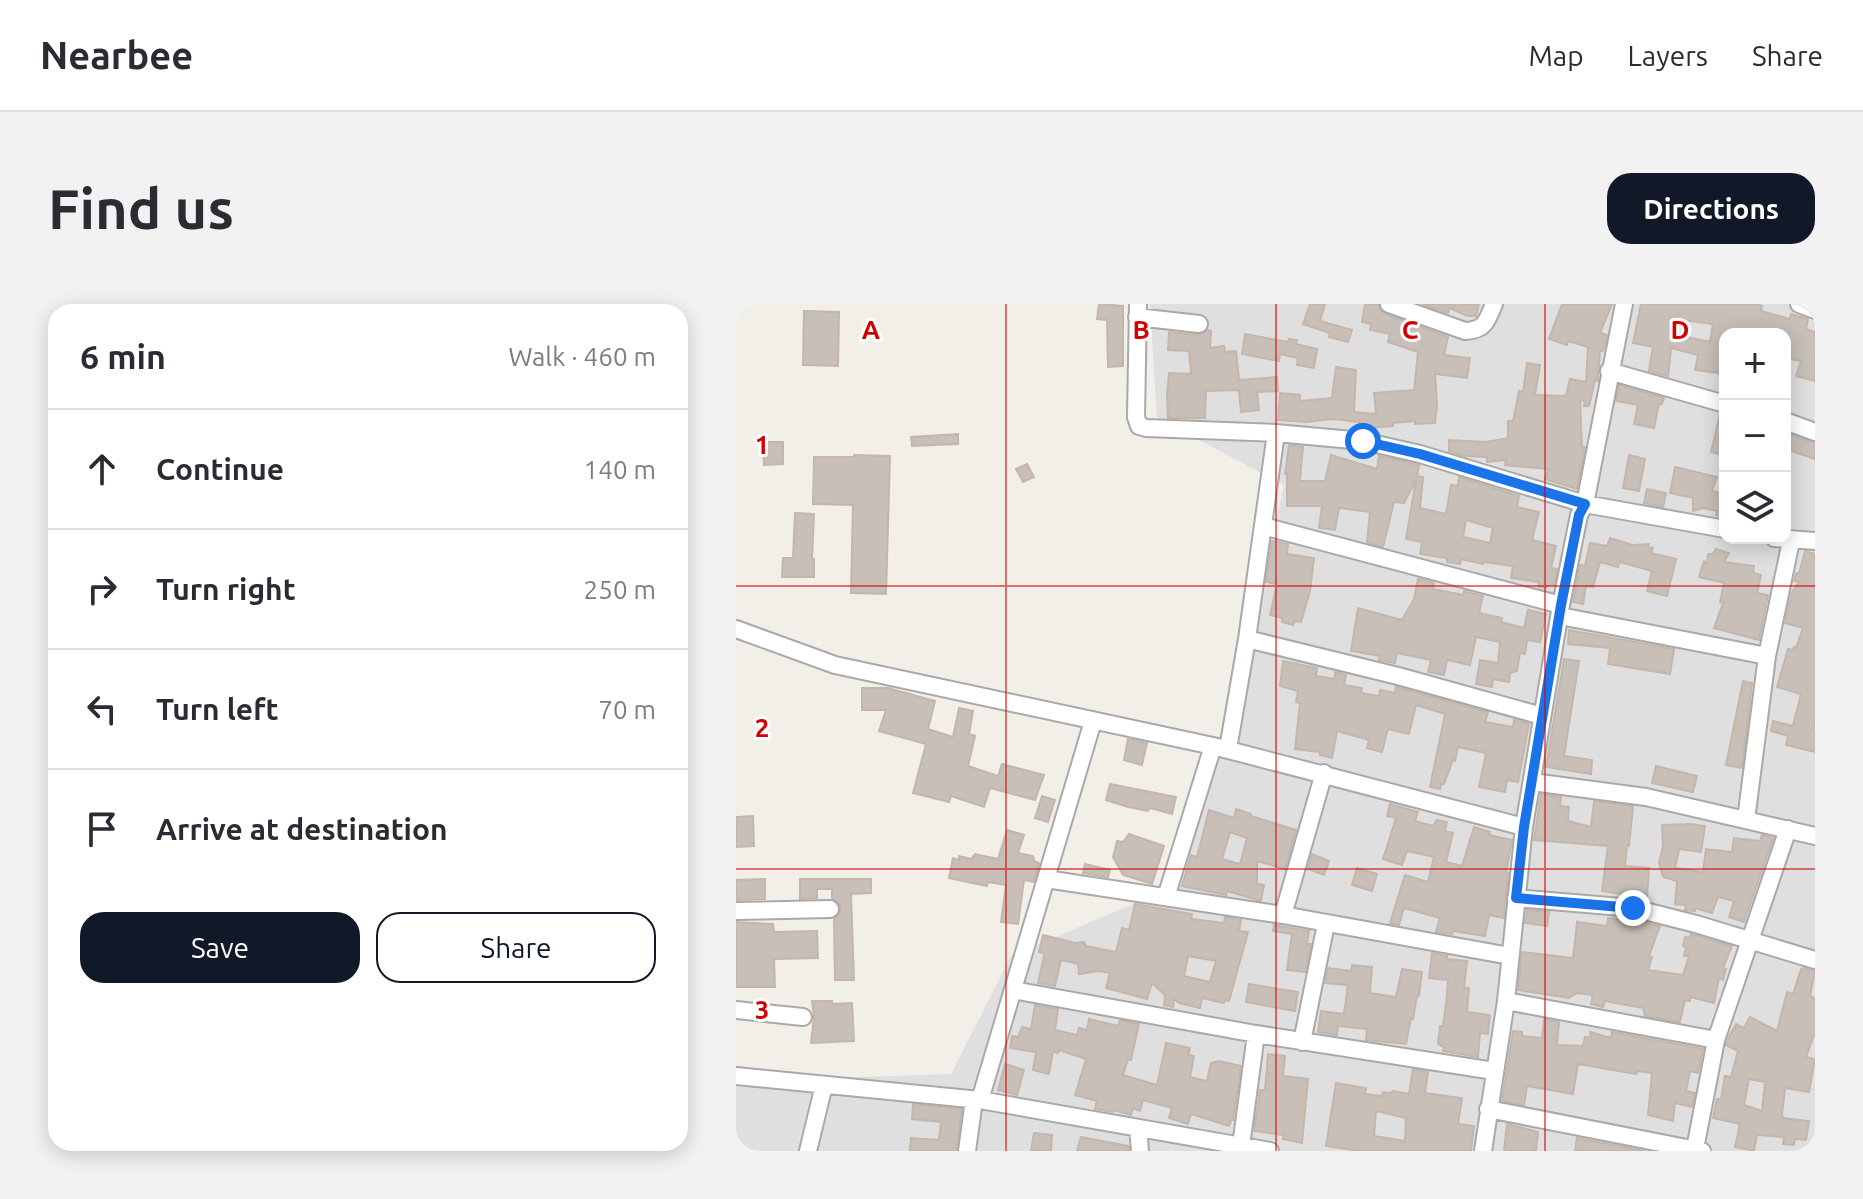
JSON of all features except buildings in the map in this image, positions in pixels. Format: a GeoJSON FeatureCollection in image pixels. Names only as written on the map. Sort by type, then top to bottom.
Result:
{"type":"FeatureCollection","features":[{"type":"Feature","properties":{"kind":"street"},"geometry":{"type":"LineString","coordinates":[[1389,304],[1465,331],[1477,331],[1485,326],[1494,304]]}},
{"type":"Feature","properties":{"kind":"street"},"geometry":{"type":"LineString","coordinates":[[1483,1151],[1506,1001],[1524,827],[1542,716],[1579,515],[1585,504],[1624,304]]}},
{"type":"Feature","properties":{"kind":"street"},"geometry":{"type":"LineString","coordinates":[[1799,304],[1815,310]]}},
{"type":"Feature","properties":{"kind":"street"},"geometry":{"type":"LineString","coordinates":[[1199,324],[1138,310],[1136,417],[1139,426],[1363,441],[1420,454],[1585,504],[1719,528]]}},
{"type":"Feature","properties":{"kind":"street"},"geometry":{"type":"LineString","coordinates":[[1609,371],[1719,402]]}},
{"type":"Feature","properties":{"kind":"street"},"geometry":{"type":"LineString","coordinates":[[1791,423],[1815,432]]}},
{"type":"Feature","properties":{"kind":"street"},"geometry":{"type":"LineString","coordinates":[[1166,897],[1220,748],[1247,639],[1276,433]]}},
{"type":"Feature","properties":{"kind":"street"},"geometry":{"type":"LineString","coordinates":[[1263,526],[1560,611],[1767,656]]}},
{"type":"Feature","properties":{"kind":"street"},"geometry":{"type":"LineString","coordinates":[[1791,540],[1815,541]]}},
{"type":"Feature","properties":{"kind":"street"},"geometry":{"type":"LineString","coordinates":[[1746,820],[1782,544]]}},
{"type":"Feature","properties":{"kind":"street"},"geometry":{"type":"LineString","coordinates":[[736,629],[835,665],[1220,748],[1524,827]]}},
{"type":"Feature","properties":{"kind":"street"},"geometry":{"type":"LineString","coordinates":[[1247,639],[1542,716]]}},
{"type":"Feature","properties":{"kind":"street"},"geometry":{"type":"LineString","coordinates":[[967,1151],[977,1100],[1093,721]]}},
{"type":"Feature","properties":{"kind":"street"},"geometry":{"type":"LineString","coordinates":[[1283,915],[1324,773]]}},
{"type":"Feature","properties":{"kind":"street"},"geometry":{"type":"LineString","coordinates":[[1532,782],[1646,797],[1815,836]]}},
{"type":"Feature","properties":{"kind":"street"},"geometry":{"type":"LineString","coordinates":[[1488,1109],[1651,1146],[1699,1150],[1716,1040],[1788,829]]}},
{"type":"Feature","properties":{"kind":"street"},"geometry":{"type":"LineString","coordinates":[[1046,879],[1283,915],[1510,956]]}},
{"type":"Feature","properties":{"kind":"street"},"geometry":{"type":"LineString","coordinates":[[1516,898],[1633,908],[1815,960]]}},
{"type":"Feature","properties":{"kind":"street"},"geometry":{"type":"LineString","coordinates":[[736,911],[830,909]]}},
{"type":"Feature","properties":{"kind":"street"},"geometry":{"type":"LineString","coordinates":[[1302,1042],[1326,924]]}},
{"type":"Feature","properties":{"kind":"street"},"geometry":{"type":"LineString","coordinates":[[1013,990],[1302,1042],[1494,1071]]}},
{"type":"Feature","properties":{"kind":"street"},"geometry":{"type":"LineString","coordinates":[[1506,1001],[1716,1040]]}},
{"type":"Feature","properties":{"kind":"street"},"geometry":{"type":"LineString","coordinates":[[736,1010],[803,1017]]}},
{"type":"Feature","properties":{"kind":"street"},"geometry":{"type":"LineString","coordinates":[[1241,1146],[1256,1034]]}},
{"type":"Feature","properties":{"kind":"street"},"geometry":{"type":"LineString","coordinates":[[736,1076],[977,1100],[1264,1150]]}},
{"type":"Feature","properties":{"kind":"street"},"geometry":{"type":"LineString","coordinates":[[808,1151],[824,1085]]}},
{"type":"Feature","properties":{"kind":"street"},"geometry":{"type":"LineString","coordinates":[[1138,1128],[1140,1151]]}},
{"type":"Feature","properties":{"kind":"shaded area"},"geometry":{"type":"Polygon","coordinates":[[[1150,304],[1815,304],[1815,1151],[736,1151],[736,1081],[951,1074],[1011,956],[1159,893],[1235,706],[1284,485],[1157,418],[1150,304]]]}},
{"type":"Feature","properties":{"kind":"route"},"geometry":{"type":"LineString","coordinates":[[1363,441],[1420,454],[1585,504],[1579,515],[1561,605],[1524,827],[1516,898],[1633,908]]}}]}
